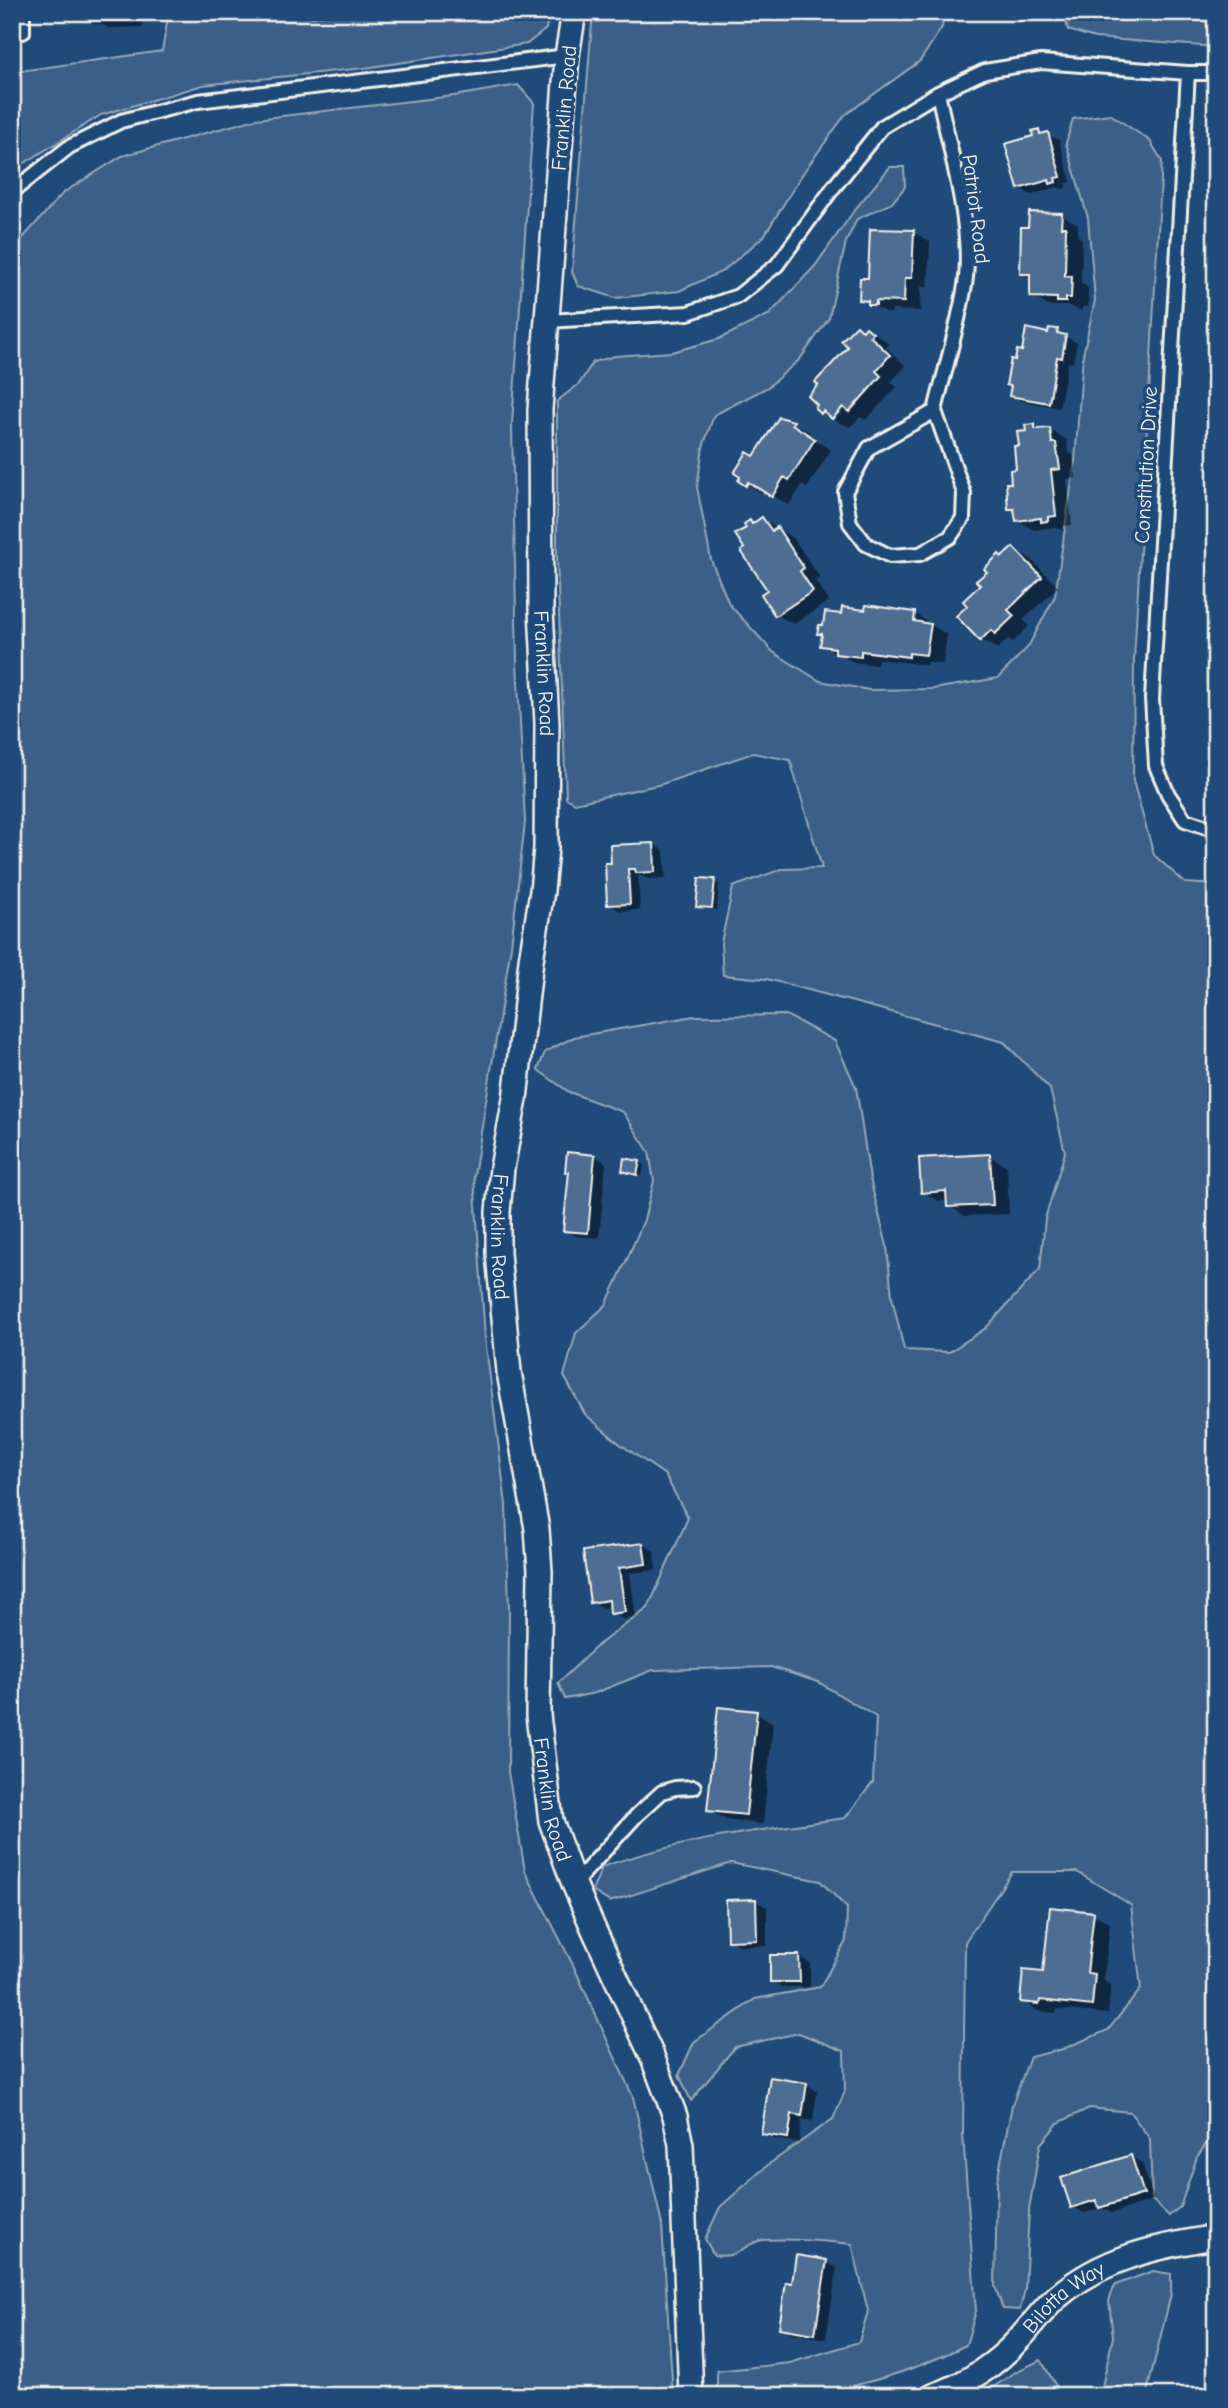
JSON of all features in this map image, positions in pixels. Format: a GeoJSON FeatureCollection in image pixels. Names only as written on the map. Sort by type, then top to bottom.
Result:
{"type":"FeatureCollection","features":[{"type":"Feature","properties":{"kind":"street","name":"Franklin Road"},"geometry":{"type":"LineString","coordinates":[[575,12],[567,56],[540,410],[541,610],[547,723],[546,848],[542,891],[530,960],[515,1099],[502,1168],[498,1253],[509,1372],[537,1529],[540,1571],[538,1714],[548,1804],[551,1821],[574,1884],[652,2056],[678,2128],[681,2145],[691,2396]]}},
{"type":"Feature","properties":{"kind":"street","name":"Bilotta Way"},"geometry":{"type":"LineString","coordinates":[[933,2396],[951,2390],[984,2370],[1019,2340],[1056,2298],[1091,2272],[1129,2255],[1216,2237]]}},
{"type":"Feature","properties":{"kind":"lane"},"geometry":{"type":"LineString","coordinates":[[23,12],[23,32]]}},
{"type":"Feature","properties":{"kind":"lane"},"geometry":{"type":"LineString","coordinates":[[12,192],[69,147],[121,121],[198,101],[567,56]]}},
{"type":"Feature","properties":{"kind":"lane"},"geometry":{"type":"LineString","coordinates":[[547,321],[688,313],[738,296],[777,265],[882,127],[938,93],[985,71],[1041,62],[1188,73],[1216,72]]}},
{"type":"Feature","properties":{"kind":"lane","name":"Constitution Drive"},"geometry":{"type":"LineString","coordinates":[[1188,73],[1152,699],[1156,766],[1168,793],[1185,820],[1216,830]]}},
{"type":"Feature","properties":{"kind":"lane","name":"Patriot Road"},"geometry":{"type":"LineString","coordinates":[[935,411],[965,283],[966,257],[958,188],[938,93]]}},
{"type":"Feature","properties":{"kind":"lane"},"geometry":{"type":"LineString","coordinates":[[935,411],[964,493],[962,518],[950,537],[920,554],[890,556],[866,544],[850,523],[845,492],[870,448],[935,411]]}},
{"type":"Feature","properties":{"kind":"lane"},"geometry":{"type":"LineString","coordinates":[[574,1884],[637,1815],[662,1792],[694,1787]]}},
{"type":"Feature","properties":{"kind":"shaded area"},"geometry":{"type":"Polygon","coordinates":[[[169,12],[291,12],[313,17],[339,12],[549,12],[546,29],[527,44],[364,68],[203,85],[101,115],[12,171],[12,72],[162,51],[169,12]]]}},
{"type":"Feature","properties":{"kind":"shaded area"},"geometry":{"type":"Polygon","coordinates":[[[600,12],[945,12],[942,27],[920,61],[845,115],[803,173],[764,236],[723,271],[679,291],[616,298],[578,286],[572,272],[592,23],[600,12]]]}},
{"type":"Feature","properties":{"kind":"shaded area"},"geometry":{"type":"Polygon","coordinates":[[[1064,12],[1216,12],[1216,47],[1095,38],[1068,30],[1064,12]]]}},
{"type":"Feature","properties":{"kind":"shaded area"},"geometry":{"type":"Polygon","coordinates":[[[518,85],[534,103],[512,424],[517,662],[525,822],[511,946],[474,1176],[485,1338],[506,1505],[509,1608],[508,1772],[525,1871],[574,1967],[633,2097],[662,2225],[673,2396],[12,2396],[12,246],[23,238],[63,193],[122,156],[256,119],[454,96],[518,85]]]}},
{"type":"Feature","properties":{"kind":"shaded area"},"geometry":{"type":"Polygon","coordinates":[[[1110,114],[1150,141],[1162,161],[1134,660],[1133,781],[1154,855],[1185,883],[1216,885],[1216,2130],[1197,2157],[1180,2207],[1169,2216],[1152,2200],[1150,2139],[1130,2112],[1089,2108],[1058,2123],[1040,2145],[1029,2210],[1025,2289],[1020,2310],[1003,2309],[995,2286],[997,2181],[1012,2105],[1030,2057],[1063,2049],[1108,2030],[1141,1989],[1131,1905],[1077,1872],[1012,1872],[965,1942],[963,2135],[976,2311],[966,2345],[924,2364],[836,2389],[782,2397],[725,2396],[717,2392],[717,2371],[790,2363],[859,2342],[868,2311],[852,2244],[764,2240],[723,2256],[714,2255],[705,2239],[720,2207],[769,2164],[833,2119],[845,2091],[844,2051],[799,2033],[735,2047],[691,2101],[679,2075],[694,2042],[755,1999],[820,1987],[846,1941],[847,1908],[820,1881],[731,1863],[610,1902],[592,1891],[602,1867],[631,1857],[722,1837],[845,1818],[873,1782],[876,1717],[818,1682],[771,1667],[653,1670],[595,1693],[565,1699],[558,1683],[598,1645],[648,1608],[688,1518],[665,1475],[620,1444],[585,1414],[564,1376],[576,1333],[606,1305],[644,1220],[654,1181],[649,1152],[623,1112],[569,1092],[538,1070],[545,1052],[574,1037],[694,1016],[786,1015],[835,1041],[856,1087],[870,1179],[887,1246],[892,1297],[904,1350],[949,1352],[986,1328],[1040,1269],[1045,1219],[1065,1152],[1050,1089],[1004,1042],[767,979],[723,975],[721,943],[733,887],[782,869],[822,868],[790,760],[753,753],[662,784],[575,803],[566,798],[557,560],[557,401],[579,384],[593,362],[615,356],[672,352],[719,339],[770,314],[815,266],[856,208],[890,167],[904,167],[905,187],[892,203],[857,219],[846,242],[829,318],[800,359],[768,387],[714,415],[703,447],[697,487],[711,560],[729,604],[773,652],[820,681],[869,690],[933,689],[998,678],[1028,647],[1055,596],[1075,461],[1083,355],[1095,300],[1088,218],[1066,143],[1073,119],[1110,114]]]}},
{"type":"Feature","properties":{"kind":"shaded area"},"geometry":{"type":"Polygon","coordinates":[[[1153,2271],[1171,2274],[1171,2294],[1146,2396],[1100,2396],[1113,2337],[1109,2301],[1115,2285],[1153,2271]]]}},
{"type":"Feature","properties":{"kind":"shaded area"},"geometry":{"type":"Polygon","coordinates":[[[1041,2360],[1056,2386],[1050,2396],[980,2396],[1017,2371],[1041,2360]]]}},
{"type":"Feature","properties":{"kind":"building"},"geometry":{"type":"Polygon","coordinates":[[[85,12],[121,12],[121,15],[85,17],[85,12]]]}},
{"type":"Feature","properties":{"kind":"building"},"geometry":{"type":"Polygon","coordinates":[[[1039,129],[1040,134],[1048,132],[1061,177],[1055,178],[1056,182],[1050,184],[1049,180],[1018,189],[1005,144],[1033,136],[1032,131],[1039,129]]]}},
{"type":"Feature","properties":{"kind":"building"},"geometry":{"type":"Polygon","coordinates":[[[1029,212],[1062,213],[1061,227],[1066,227],[1065,276],[1072,276],[1071,298],[1066,298],[1066,302],[1057,302],[1057,298],[1030,297],[1030,274],[1020,274],[1021,227],[1028,227],[1029,212]]]}},
{"type":"Feature","properties":{"kind":"building"},"geometry":{"type":"Polygon","coordinates":[[[870,229],[914,230],[912,278],[905,278],[904,302],[876,301],[876,305],[868,305],[868,301],[859,300],[860,278],[868,278],[870,229]]]}},
{"type":"Feature","properties":{"kind":"building"},"geometry":{"type":"Polygon","coordinates":[[[857,325],[863,331],[866,327],[873,333],[870,336],[890,355],[876,371],[881,376],[849,412],[843,407],[832,419],[823,411],[821,414],[808,396],[818,385],[815,382],[848,347],[841,341],[857,325]]]}},
{"type":"Feature","properties":{"kind":"building"},"geometry":{"type":"Polygon","coordinates":[[[1026,328],[1048,333],[1049,328],[1058,329],[1057,333],[1066,335],[1062,358],[1057,357],[1049,403],[1009,396],[1011,386],[1006,385],[1011,359],[1015,360],[1017,350],[1022,351],[1026,328]]]}},
{"type":"Feature","properties":{"kind":"building"},"geometry":{"type":"Polygon","coordinates":[[[779,417],[794,421],[792,424],[815,439],[789,480],[784,477],[772,497],[748,482],[746,486],[738,481],[740,477],[734,473],[747,452],[754,456],[779,417]]]}},
{"type":"Feature","properties":{"kind":"building"},"geometry":{"type":"Polygon","coordinates":[[[1035,424],[1035,429],[1050,428],[1052,443],[1056,443],[1060,469],[1051,470],[1056,516],[1041,522],[1041,518],[1016,521],[1014,509],[1008,509],[1006,483],[1011,483],[1010,470],[1016,469],[1014,446],[1019,446],[1017,432],[1026,431],[1025,425],[1035,424]]]}},
{"type":"Feature","properties":{"kind":"building"},"geometry":{"type":"Polygon","coordinates":[[[762,517],[772,531],[777,527],[804,568],[800,571],[813,591],[775,616],[761,594],[767,590],[741,551],[744,548],[735,534],[746,528],[744,524],[750,520],[752,524],[762,517]]]}},
{"type":"Feature","properties":{"kind":"building"},"geometry":{"type":"Polygon","coordinates":[[[1013,547],[1042,577],[1008,610],[1014,616],[995,634],[991,630],[980,641],[956,616],[967,606],[963,601],[980,585],[976,581],[987,572],[984,569],[999,554],[1002,557],[1013,547]]]}},
{"type":"Feature","properties":{"kind":"building"},"geometry":{"type":"Polygon","coordinates":[[[1215,566],[1216,614],[1211,614],[1215,566]]]}},
{"type":"Feature","properties":{"kind":"building"},"geometry":{"type":"Polygon","coordinates":[[[866,605],[915,612],[914,621],[931,624],[926,655],[909,653],[909,657],[861,651],[861,657],[835,654],[835,648],[820,646],[822,634],[817,634],[819,625],[823,625],[825,612],[841,614],[842,607],[865,610],[866,605]]]}},
{"type":"Feature","properties":{"kind":"building"},"geometry":{"type":"Polygon","coordinates":[[[1211,649],[1216,649],[1216,698],[1212,698],[1211,685],[1207,685],[1207,659],[1211,658],[1211,649]]]}},
{"type":"Feature","properties":{"kind":"building"},"geometry":{"type":"Polygon","coordinates":[[[654,843],[655,872],[636,873],[635,869],[628,869],[630,904],[607,905],[605,863],[611,863],[610,845],[654,843]]]}},
{"type":"Feature","properties":{"kind":"building"},"geometry":{"type":"Polygon","coordinates":[[[699,878],[715,879],[712,908],[696,907],[699,878]]]}},
{"type":"Feature","properties":{"kind":"building"},"geometry":{"type":"Polygon","coordinates":[[[567,1152],[595,1155],[588,1233],[563,1231],[569,1172],[565,1172],[567,1152]]]}},
{"type":"Feature","properties":{"kind":"building"},"geometry":{"type":"Polygon","coordinates":[[[990,1154],[993,1205],[947,1207],[946,1191],[921,1193],[919,1158],[990,1154]]]}},
{"type":"Feature","properties":{"kind":"building"},"geometry":{"type":"Polygon","coordinates":[[[624,1158],[640,1161],[637,1175],[622,1171],[624,1158]]]}},
{"type":"Feature","properties":{"kind":"building"},"geometry":{"type":"Polygon","coordinates":[[[643,1543],[646,1564],[619,1568],[625,1612],[610,1614],[609,1600],[590,1603],[583,1551],[643,1543]]]}},
{"type":"Feature","properties":{"kind":"building"},"geometry":{"type":"Polygon","coordinates":[[[718,1707],[757,1711],[746,1815],[707,1811],[718,1707]]]}},
{"type":"Feature","properties":{"kind":"building"},"geometry":{"type":"Polygon","coordinates":[[[756,1899],[757,1940],[727,1941],[726,1900],[756,1899]]]}},
{"type":"Feature","properties":{"kind":"building"},"geometry":{"type":"Polygon","coordinates":[[[1050,1907],[1094,1912],[1087,1973],[1095,1974],[1092,2006],[1040,2000],[1039,2004],[1020,2002],[1023,1970],[1043,1972],[1050,1907]]]}},
{"type":"Feature","properties":{"kind":"building"},"geometry":{"type":"Polygon","coordinates":[[[770,1955],[799,1955],[800,1982],[770,1982],[770,1955]]]}},
{"type":"Feature","properties":{"kind":"building"},"geometry":{"type":"Polygon","coordinates":[[[770,2077],[807,2083],[802,2116],[792,2114],[788,2138],[761,2134],[770,2077]]]}},
{"type":"Feature","properties":{"kind":"building"},"geometry":{"type":"Polygon","coordinates":[[[1131,2155],[1144,2194],[1099,2208],[1096,2200],[1071,2208],[1061,2178],[1131,2155]]]}},
{"type":"Feature","properties":{"kind":"building"},"geometry":{"type":"Polygon","coordinates":[[[796,2255],[827,2260],[815,2334],[779,2328],[786,2282],[792,2283],[796,2255]]]}}]}
